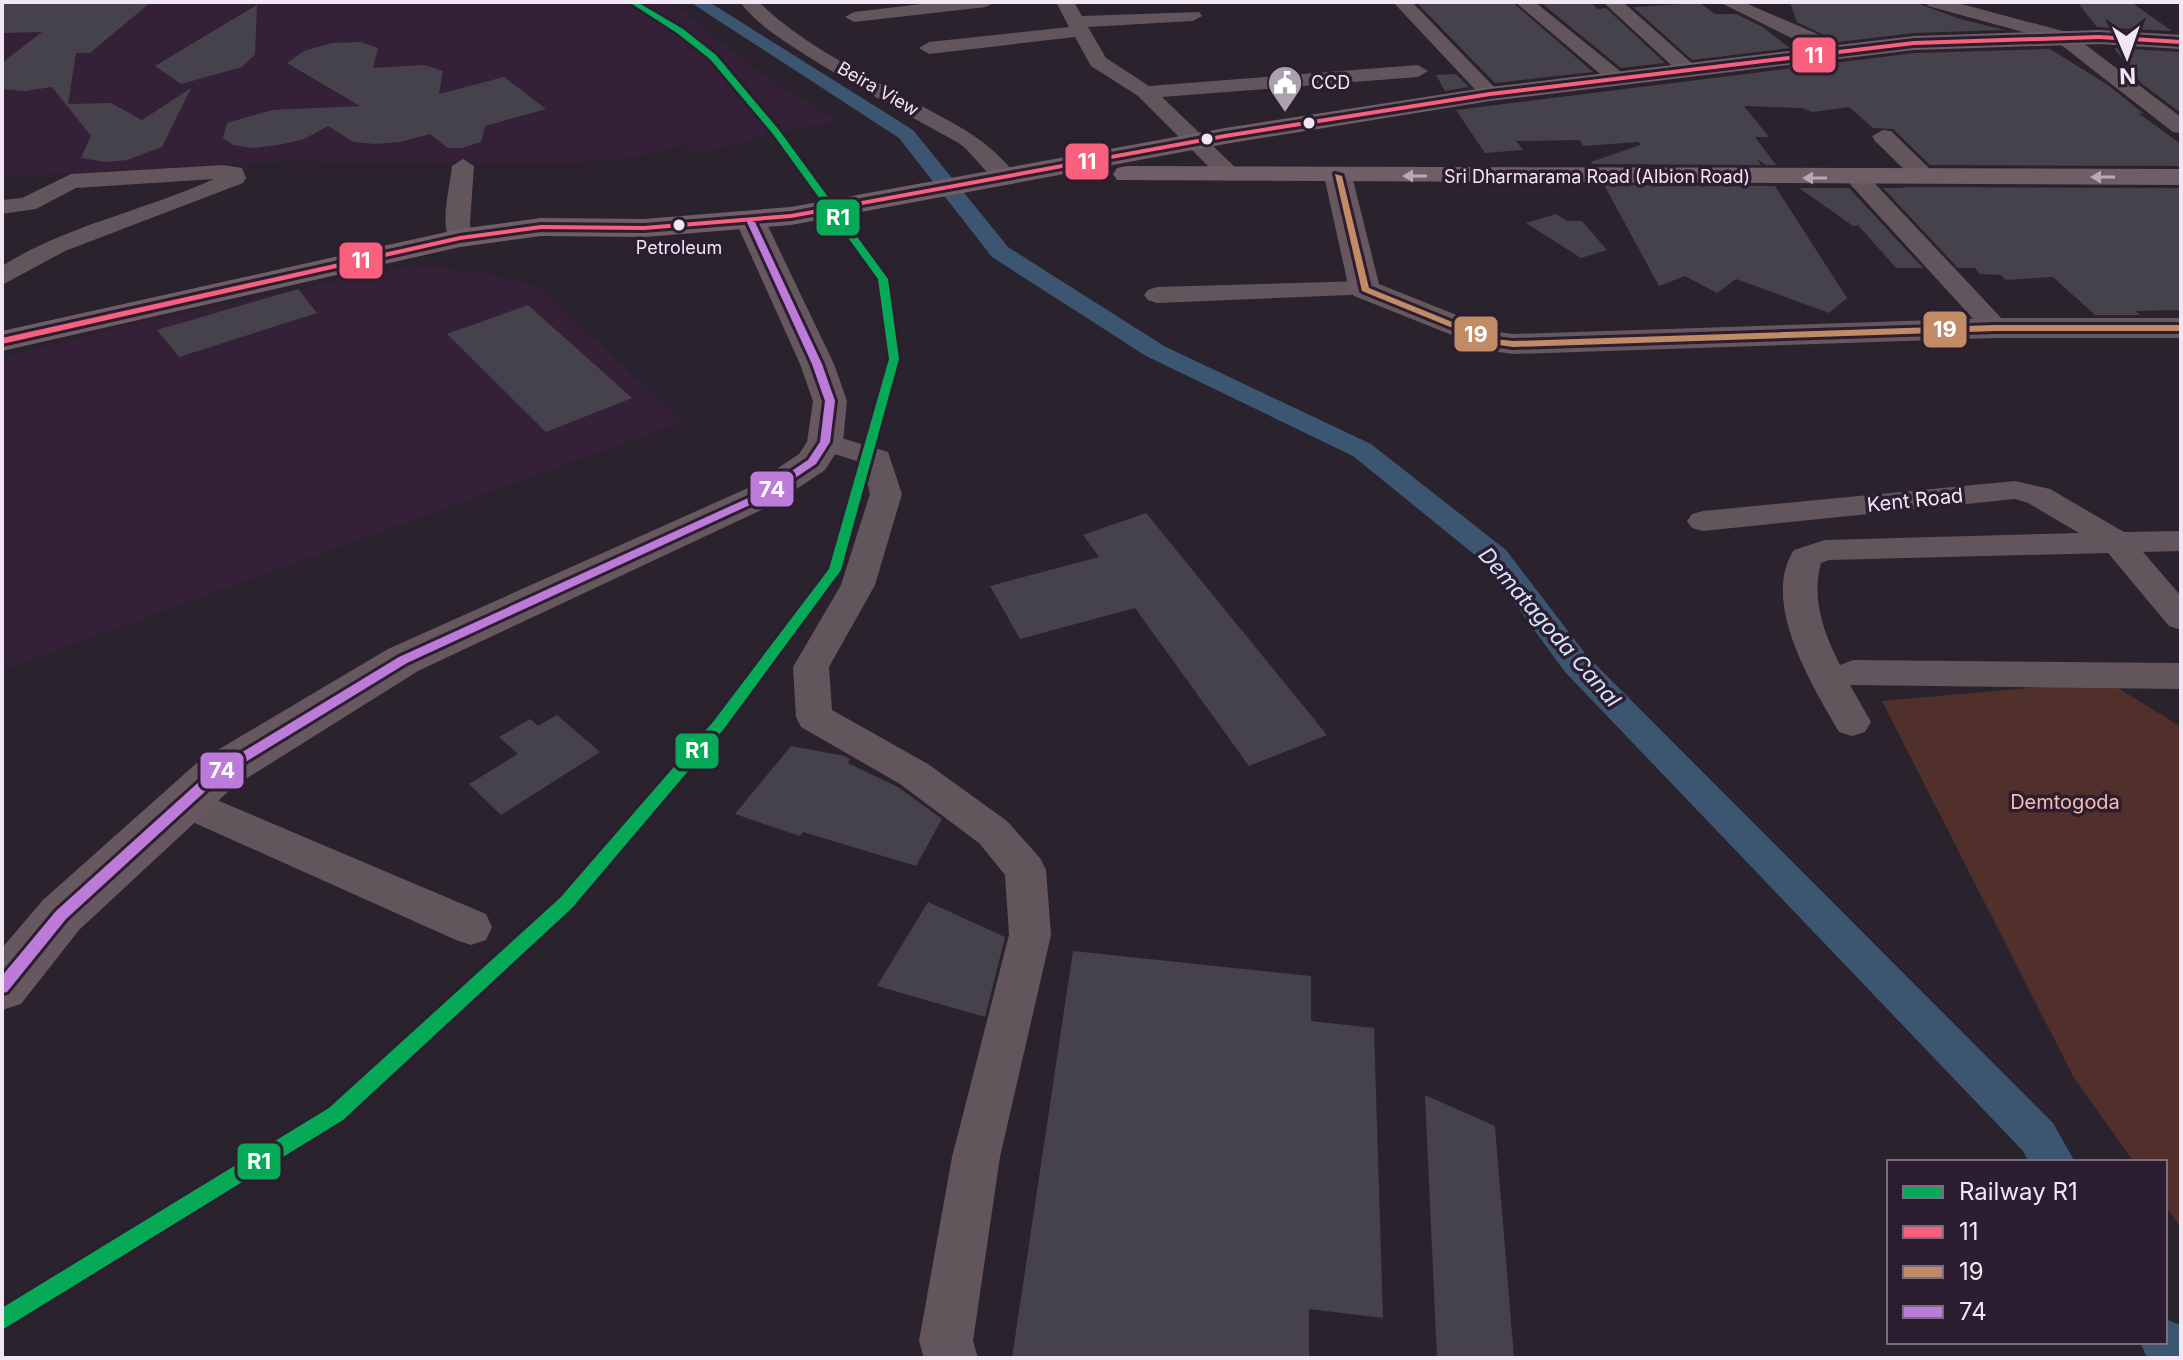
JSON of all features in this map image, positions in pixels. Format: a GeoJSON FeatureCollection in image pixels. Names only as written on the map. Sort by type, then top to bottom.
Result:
{"type":"FeatureCollection","features":[{"type":"Feature","properties":{"kind":"main road"},"geometry":{"type":"LineString","coordinates":[[1144,163],[1194,142],[1490,94],[1835,52],[1914,43],[2063,37],[2181,42]]}},
{"type":"Feature","properties":{"kind":"main road","name":"Sri Dharmarama Road (Albion Road)"},"geometry":{"type":"LineString","coordinates":[[2,341],[460,238],[541,227],[644,228],[751,222],[1009,177],[1144,163],[1230,175],[2181,177]]}},
{"type":"Feature","properties":{"kind":"street","name":"Beira View"},"geometry":{"type":"LineString","coordinates":[[749,2],[771,24],[861,81],[974,143],[1009,177]]}},
{"type":"Feature","properties":{"kind":"street"},"geometry":{"type":"LineString","coordinates":[[854,17],[986,2]]}},
{"type":"Feature","properties":{"kind":"street"},"geometry":{"type":"LineString","coordinates":[[1065,2],[1098,62],[1145,92],[1230,175]]}},
{"type":"Feature","properties":{"kind":"street"},"geometry":{"type":"LineString","coordinates":[[1402,2],[1490,94]]}},
{"type":"Feature","properties":{"kind":"street"},"geometry":{"type":"LineString","coordinates":[[1524,2],[1618,79]]}},
{"type":"Feature","properties":{"kind":"street"},"geometry":{"type":"LineString","coordinates":[[1612,2],[1688,70]]}},
{"type":"Feature","properties":{"kind":"street"},"geometry":{"type":"LineString","coordinates":[[1728,2],[1822,43],[1835,52]]}},
{"type":"Feature","properties":{"kind":"street"},"geometry":{"type":"LineString","coordinates":[[1934,2],[2063,37],[2181,127]]}},
{"type":"Feature","properties":{"kind":"street"},"geometry":{"type":"LineString","coordinates":[[929,48],[1079,27],[1193,16]]}},
{"type":"Feature","properties":{"kind":"street"},"geometry":{"type":"LineString","coordinates":[[1145,92],[1418,71]]}},
{"type":"Feature","properties":{"kind":"street"},"geometry":{"type":"LineString","coordinates":[[1883,136],[1925,177]]}},
{"type":"Feature","properties":{"kind":"street"},"geometry":{"type":"LineString","coordinates":[[460,238],[458,223],[463,166]]}},
{"type":"Feature","properties":{"kind":"street"},"geometry":{"type":"LineString","coordinates":[[2,207],[28,204],[71,181],[223,172],[234,173],[235,178],[195,198],[105,228],[27,260],[2,277]]}},
{"type":"Feature","properties":{"kind":"street"},"geometry":{"type":"LineString","coordinates":[[1338,176],[1365,289]]}},
{"type":"Feature","properties":{"kind":"street"},"geometry":{"type":"LineString","coordinates":[[1857,178],[1996,328]]}},
{"type":"Feature","properties":{"kind":"street"},"geometry":{"type":"LineString","coordinates":[[2,987],[61,915],[216,774],[403,660],[761,496],[812,462],[825,442],[830,401],[822,376],[751,222]]}},
{"type":"Feature","properties":{"kind":"street"},"geometry":{"type":"LineString","coordinates":[[1157,295],[1365,289],[1492,341],[1513,344],[1996,328],[2181,328]]}},
{"type":"Feature","properties":{"kind":"street"},"geometry":{"type":"LineString","coordinates":[[825,442],[877,458],[886,494],[858,585],[811,667],[814,717],[914,774],[993,832],[1025,870],[1030,935],[976,1157],[946,1341],[951,1358]]}},
{"type":"Feature","properties":{"kind":"street","name":"Kent Road"},"geometry":{"type":"LineString","coordinates":[[1703,521],[2015,490],[2039,496],[2115,541],[2181,618]]}},
{"type":"Feature","properties":{"kind":"street"},"geometry":{"type":"LineString","coordinates":[[1852,722],[1810,644],[1800,589],[1800,570],[1806,557],[1825,550],[2181,541]]}},
{"type":"Feature","properties":{"kind":"street"},"geometry":{"type":"LineString","coordinates":[[1853,673],[2181,676]]}},
{"type":"Feature","properties":{"kind":"street"},"geometry":{"type":"LineString","coordinates":[[184,801],[471,927]]}},
{"type":"Feature","properties":{"kind":"shaded area"},"geometry":{"type":"Polygon","coordinates":[[[2,2],[671,2],[773,82],[838,121],[776,132],[697,155],[684,145],[630,158],[574,163],[256,162],[2,177],[2,2]]]}},
{"type":"Feature","properties":{"kind":"shaded area"},"geometry":{"type":"Polygon","coordinates":[[[414,265],[486,273],[540,287],[682,422],[2,670],[2,358],[125,326],[414,265]]]}},
{"type":"Feature","properties":{"kind":"green space","name":"Demtogoda"},"geometry":{"type":"Polygon","coordinates":[[[2107,681],[2181,727],[2181,1228],[2167,1208],[2167,1160],[2133,1160],[2073,1076],[1882,701],[2107,681]]]}},
{"type":"Feature","properties":{"kind":"building"},"geometry":{"type":"Polygon","coordinates":[[[2,2],[151,2],[90,53],[76,53],[68,104],[111,103],[142,120],[191,88],[162,147],[127,160],[106,162],[81,158],[91,136],[52,87],[25,91],[3,89],[2,63],[42,32],[2,33],[2,2]]]}},
{"type":"Feature","properties":{"kind":"building"},"geometry":{"type":"Polygon","coordinates":[[[1416,2],[1512,2],[1593,72],[1495,83],[1416,2]]]}},
{"type":"Feature","properties":{"kind":"building"},"geometry":{"type":"Polygon","coordinates":[[[1540,2],[1590,2],[1598,9],[1606,8],[1665,63],[1621,68],[1540,2]]]}},
{"type":"Feature","properties":{"kind":"building"},"geometry":{"type":"Polygon","coordinates":[[[1790,2],[1914,2],[1960,19],[2005,30],[1914,33],[1838,42],[1797,22],[1790,2]]]}},
{"type":"Feature","properties":{"kind":"building"},"geometry":{"type":"Polygon","coordinates":[[[2077,2],[2131,2],[2172,31],[2097,27],[2077,2]]]}},
{"type":"Feature","properties":{"kind":"building"},"geometry":{"type":"Polygon","coordinates":[[[1700,3],[1715,14],[1736,14],[1761,26],[1790,48],[1692,60],[1633,7],[1700,3]]]}},
{"type":"Feature","properties":{"kind":"building"},"geometry":{"type":"Polygon","coordinates":[[[257,5],[255,54],[242,67],[181,84],[155,66],[257,5]]]}},
{"type":"Feature","properties":{"kind":"building"},"geometry":{"type":"Polygon","coordinates":[[[360,42],[378,48],[373,68],[424,65],[443,71],[439,94],[504,77],[546,109],[485,126],[481,142],[462,148],[448,148],[430,134],[400,142],[354,142],[328,126],[304,139],[253,148],[233,145],[223,138],[227,123],[272,110],[360,106],[287,63],[304,51],[331,43],[360,42]]]}},
{"type":"Feature","properties":{"kind":"building"},"geometry":{"type":"Polygon","coordinates":[[[2114,48],[2181,52],[2181,113],[2142,84],[2114,48]]]}},
{"type":"Feature","properties":{"kind":"building"},"geometry":{"type":"Polygon","coordinates":[[[2050,49],[2108,85],[2144,114],[2138,113],[2181,144],[2181,166],[1930,165],[1893,129],[1873,128],[1849,107],[1813,112],[1802,108],[1744,106],[1769,137],[1755,137],[1776,165],[1766,165],[1757,159],[1761,165],[1593,164],[1591,162],[1640,145],[1639,142],[1583,146],[1580,140],[1516,141],[1523,150],[1485,153],[1456,110],[1914,53],[2050,49]]]}},
{"type":"Feature","properties":{"kind":"building"},"geometry":{"type":"Polygon","coordinates":[[[1456,74],[1469,87],[1445,91],[1436,75],[1456,74]]]}},
{"type":"Feature","properties":{"kind":"building"},"geometry":{"type":"Polygon","coordinates":[[[1604,185],[1775,186],[1847,298],[1829,313],[1736,279],[1717,293],[1685,276],[1659,286],[1604,185]]]}},
{"type":"Feature","properties":{"kind":"building"},"geometry":{"type":"Polygon","coordinates":[[[1799,188],[1849,188],[1923,268],[1896,268],[1858,225],[1853,226],[1799,188]]]}},
{"type":"Feature","properties":{"kind":"building"},"geometry":{"type":"Polygon","coordinates":[[[1883,188],[2181,188],[2181,310],[2136,311],[2140,315],[2095,315],[2053,277],[2006,280],[2001,275],[1980,274],[1975,268],[1958,268],[1883,188]]]}},
{"type":"Feature","properties":{"kind":"building"},"geometry":{"type":"Polygon","coordinates":[[[1556,214],[1567,221],[1582,221],[1607,250],[1581,258],[1526,223],[1556,214]]]}},
{"type":"Feature","properties":{"kind":"building"},"geometry":{"type":"Polygon","coordinates":[[[298,289],[317,313],[179,357],[157,330],[298,289]]]}},
{"type":"Feature","properties":{"kind":"building"},"geometry":{"type":"Polygon","coordinates":[[[528,305],[632,398],[546,432],[447,334],[528,305]]]}},
{"type":"Feature","properties":{"kind":"building"},"geometry":{"type":"Polygon","coordinates":[[[1146,513],[1327,735],[1249,766],[1135,608],[1020,639],[990,586],[1099,557],[1083,535],[1146,513]]]}},
{"type":"Feature","properties":{"kind":"building"},"geometry":{"type":"Polygon","coordinates":[[[557,715],[600,752],[501,815],[469,784],[518,754],[499,737],[530,719],[538,726],[557,715]]]}},
{"type":"Feature","properties":{"kind":"building"},"geometry":{"type":"Polygon","coordinates":[[[791,746],[845,756],[850,759],[848,763],[898,787],[942,819],[916,866],[803,832],[800,836],[735,814],[791,746]]]}},
{"type":"Feature","properties":{"kind":"building"},"geometry":{"type":"Polygon","coordinates":[[[928,902],[1005,937],[985,1017],[877,986],[928,902]]]}},
{"type":"Feature","properties":{"kind":"building"},"geometry":{"type":"Polygon","coordinates":[[[1073,951],[1311,976],[1311,1021],[1374,1028],[1383,1318],[1309,1309],[1309,1358],[1012,1358],[1073,951]]]}},
{"type":"Feature","properties":{"kind":"building"},"geometry":{"type":"Polygon","coordinates":[[[1425,1095],[1495,1126],[1514,1358],[1437,1358],[1425,1095]]]}},
{"type":"Feature","properties":{"kind":"waterway","name":"Dematagoda Canal"},"geometry":{"type":"LineString","coordinates":[[698,2],[906,134],[1000,252],[1155,351],[1362,450],[1496,557],[1576,664],[2038,1137],[2052,1160]]}},
{"type":"Feature","properties":{"kind":"waterway","name":"Dematagoda Canal"},"geometry":{"type":"LineString","coordinates":[[2165,1344],[2173,1358]]}},
{"type":"Feature","properties":{"kind":"rail line","name":"R1"},"geometry":{"type":"LineString","coordinates":[[2,1320],[336,1114],[566,903],[718,726],[835,570],[894,359],[883,279],[776,132],[713,57],[680,31],[632,2]]}},
{"type":"Feature","properties":{"kind":"transit line","name":"11"},"geometry":{"type":"LineString","coordinates":[[2,341],[460,238],[541,227],[644,228],[791,216],[1225,136],[1490,94],[1914,43],[2099,37],[2181,42]]}},
{"type":"Feature","properties":{"kind":"transit line","name":"19"},"geometry":{"type":"LineString","coordinates":[[1338,176],[1365,289],[1492,341],[1513,344],[1996,328],[2181,328]]}},
{"type":"Feature","properties":{"kind":"transit line","name":"74"},"geometry":{"type":"LineString","coordinates":[[2,987],[61,915],[216,774],[403,660],[761,496],[812,462],[825,442],[830,401],[817,364],[751,222]]}},
{"type":"Feature","properties":{"kind":"place","name":"CCD"},"geometry":{"type":"Point","coordinates":[1285,114]}},
{"type":"Feature","properties":{"kind":"place","name":"Petroleum"},"geometry":{"type":"Point","coordinates":[679,225]}}]}
